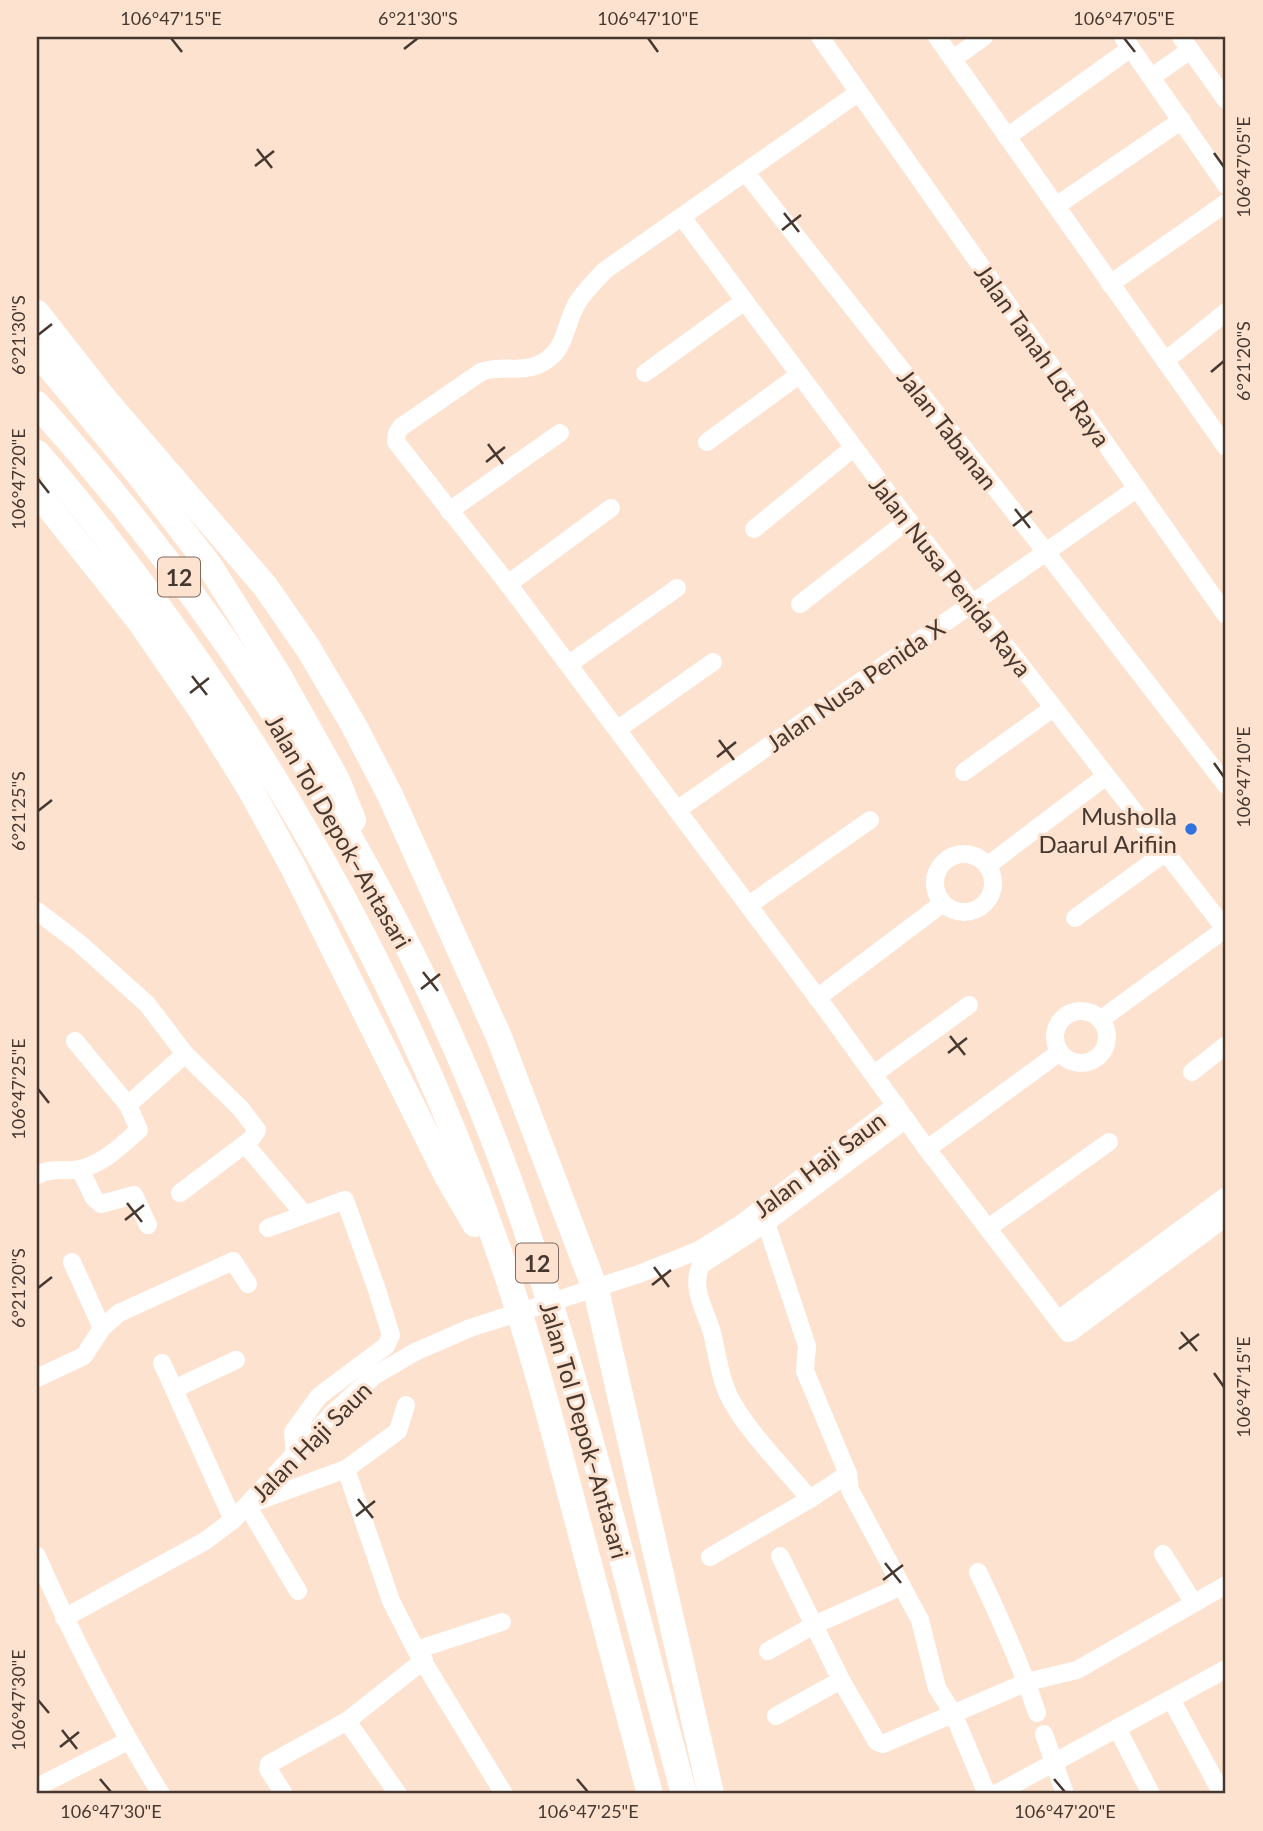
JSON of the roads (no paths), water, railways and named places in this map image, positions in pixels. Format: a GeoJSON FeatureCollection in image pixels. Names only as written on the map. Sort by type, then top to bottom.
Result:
{"type":"FeatureCollection","features":[{"type":"Feature","properties":{"kind":"highway"},"geometry":{"type":"LineString","coordinates":[[37,313],[106,401],[265,586],[308,648],[353,724],[390,795],[499,1037],[597,1294],[711,1794]]}},
{"type":"Feature","properties":{"kind":"highway"},"geometry":{"type":"LineString","coordinates":[[37,352],[141,477],[209,565],[237,609],[279,676],[337,780],[387,907]]}},
{"type":"Feature","properties":{"kind":"highway","name":"Jalan Tol Depok–Antasari"},"geometry":{"type":"LineString","coordinates":[[37,404],[130,512],[225,638],[305,763],[387,907],[454,1046],[513,1191],[564,1343],[684,1794]]}},
{"type":"Feature","properties":{"kind":"highway","name":"Jalan Tol Depok–Antasari"},"geometry":{"type":"LineString","coordinates":[[37,453],[103,531],[200,662],[281,788],[335,880],[421,1053],[481,1202],[509,1283],[547,1408],[650,1794]]}},
{"type":"Feature","properties":{"kind":"highway"},"geometry":{"type":"LineString","coordinates":[[37,492],[141,623],[201,710],[249,787],[304,889],[447,1176],[509,1283]]}},
{"type":"Feature","properties":{"kind":"street","name":"Jalan Tanah Lot Raya"},"geometry":{"type":"LineString","coordinates":[[820,37],[1226,615]]}},
{"type":"Feature","properties":{"kind":"street"},"geometry":{"type":"LineString","coordinates":[[937,37],[1110,284],[1224,439]]}},
{"type":"Feature","properties":{"kind":"street"},"geometry":{"type":"LineString","coordinates":[[953,59],[985,37]]}},
{"type":"Feature","properties":{"kind":"street"},"geometry":{"type":"LineString","coordinates":[[1007,137],[1127,42],[1226,186]]}},
{"type":"Feature","properties":{"kind":"street"},"geometry":{"type":"LineString","coordinates":[[1152,76],[1185,43],[1224,91]]}},
{"type":"Feature","properties":{"kind":"street"},"geometry":{"type":"LineString","coordinates":[[860,95],[855,95],[604,271],[577,302],[565,337],[548,359],[535,366],[495,367],[481,372],[401,427],[396,442],[569,664],[927,1149],[1064,1326]]}},
{"type":"Feature","properties":{"kind":"street"},"geometry":{"type":"LineString","coordinates":[[1056,206],[1182,120]]}},
{"type":"Feature","properties":{"kind":"street","name":"Jalan Tabanan"},"geometry":{"type":"LineString","coordinates":[[746,173],[1046,552],[1226,785]]}},
{"type":"Feature","properties":{"kind":"street"},"geometry":{"type":"LineString","coordinates":[[1110,284],[1226,203]]}},
{"type":"Feature","properties":{"kind":"street","name":"Jalan Nusa Penida Raya"},"geometry":{"type":"LineString","coordinates":[[681,217],[853,449],[1226,930]]}},
{"type":"Feature","properties":{"kind":"street"},"geometry":{"type":"LineString","coordinates":[[645,373],[743,303]]}},
{"type":"Feature","properties":{"kind":"street"},"geometry":{"type":"LineString","coordinates":[[1165,361],[1226,313]]}},
{"type":"Feature","properties":{"kind":"street"},"geometry":{"type":"LineString","coordinates":[[707,442],[799,375]]}},
{"type":"Feature","properties":{"kind":"street"},"geometry":{"type":"LineString","coordinates":[[449,511],[560,433]]}},
{"type":"Feature","properties":{"kind":"street"},"geometry":{"type":"LineString","coordinates":[[754,529],[853,449]]}},
{"type":"Feature","properties":{"kind":"street","name":"Jalan Nusa Penida X"},"geometry":{"type":"LineString","coordinates":[[677,810],[1136,489]]}},
{"type":"Feature","properties":{"kind":"street"},"geometry":{"type":"LineString","coordinates":[[508,584],[611,508]]}},
{"type":"Feature","properties":{"kind":"street"},"geometry":{"type":"LineString","coordinates":[[800,604],[908,520]]}},
{"type":"Feature","properties":{"kind":"street"},"geometry":{"type":"LineString","coordinates":[[569,664],[677,588]]}},
{"type":"Feature","properties":{"kind":"street"},"geometry":{"type":"LineString","coordinates":[[618,729],[713,662]]}},
{"type":"Feature","properties":{"kind":"street"},"geometry":{"type":"LineString","coordinates":[[964,772],[1053,708]]}},
{"type":"Feature","properties":{"kind":"street"},"geometry":{"type":"LineString","coordinates":[[987,866],[1106,776]]}},
{"type":"Feature","properties":{"kind":"street"},"geometry":{"type":"LineString","coordinates":[[748,905],[870,820]]}},
{"type":"Feature","properties":{"kind":"street"},"geometry":{"type":"LineString","coordinates":[[1075,918],[1166,852]]}},
{"type":"Feature","properties":{"kind":"street"},"geometry":{"type":"LineString","coordinates":[[970,855],[987,866],[993,882],[992,891],[983,905],[967,912],[950,909],[943,904],[937,895],[935,884],[941,865],[950,858],[970,855]]}},
{"type":"Feature","properties":{"kind":"street"},"geometry":{"type":"LineString","coordinates":[[817,998],[943,904]]}},
{"type":"Feature","properties":{"kind":"street"},"geometry":{"type":"LineString","coordinates":[[37,911],[79,943],[148,1004],[185,1054],[241,1109],[257,1130],[245,1144],[180,1193]]}},
{"type":"Feature","properties":{"kind":"street"},"geometry":{"type":"LineString","coordinates":[[1100,1020],[1226,930]]}},
{"type":"Feature","properties":{"kind":"street"},"geometry":{"type":"LineString","coordinates":[[874,1074],[969,1005]]}},
{"type":"Feature","properties":{"kind":"street"},"geometry":{"type":"LineString","coordinates":[[1087,1012],[1100,1020],[1107,1037],[1101,1054],[1085,1063],[1067,1059],[1060,1052],[1055,1038],[1056,1030],[1065,1017],[1072,1013],[1087,1012]]}},
{"type":"Feature","properties":{"kind":"street"},"geometry":{"type":"LineString","coordinates":[[37,1175],[51,1169],[80,1169],[106,1158],[139,1130],[128,1105],[75,1041]]}},
{"type":"Feature","properties":{"kind":"street"},"geometry":{"type":"LineString","coordinates":[[1192,1072],[1226,1045]]}},
{"type":"Feature","properties":{"kind":"street"},"geometry":{"type":"LineString","coordinates":[[927,1149],[1060,1052]]}},
{"type":"Feature","properties":{"kind":"street"},"geometry":{"type":"LineString","coordinates":[[128,1105],[185,1054]]}},
{"type":"Feature","properties":{"kind":"street"},"geometry":{"type":"LineString","coordinates":[[810,1499],[743,1418],[729,1396],[696,1280],[701,1265],[766,1223],[901,1112]]}},
{"type":"Feature","properties":{"kind":"street","name":"Jalan Haji Saun"},"geometry":{"type":"LineString","coordinates":[[64,1618],[205,1541],[233,1520],[334,1412],[374,1376],[415,1352],[470,1328],[639,1273],[699,1250],[741,1224],[901,1112]]}},
{"type":"Feature","properties":{"kind":"street"},"geometry":{"type":"LineString","coordinates":[[988,1228],[1109,1142]]}},
{"type":"Feature","properties":{"kind":"street"},"geometry":{"type":"LineString","coordinates":[[245,1144],[304,1214]]}},
{"type":"Feature","properties":{"kind":"street"},"geometry":{"type":"LineString","coordinates":[[80,1169],[94,1198],[101,1204],[134,1195],[148,1225]]}},
{"type":"Feature","properties":{"kind":"street"},"geometry":{"type":"LineString","coordinates":[[1064,1326],[1226,1196]]}},
{"type":"Feature","properties":{"kind":"street"},"geometry":{"type":"LineString","coordinates":[[268,1228],[345,1200],[391,1335],[386,1346],[319,1396],[293,1432],[295,1456]]}},
{"type":"Feature","properties":{"kind":"street"},"geometry":{"type":"LineString","coordinates":[[1064,1326],[1226,1217]]}},
{"type":"Feature","properties":{"kind":"street"},"geometry":{"type":"LineString","coordinates":[[766,1223],[807,1346],[805,1371],[848,1474],[850,1490],[922,1626],[937,1688],[953,1713],[987,1794]]}},
{"type":"Feature","properties":{"kind":"street"},"geometry":{"type":"LineString","coordinates":[[37,1378],[84,1356],[102,1328],[119,1313],[233,1261],[248,1284]]}},
{"type":"Feature","properties":{"kind":"street"},"geometry":{"type":"LineString","coordinates":[[72,1262],[102,1328]]}},
{"type":"Feature","properties":{"kind":"street"},"geometry":{"type":"LineString","coordinates":[[174,1389],[236,1360]]}},
{"type":"Feature","properties":{"kind":"street"},"geometry":{"type":"LineString","coordinates":[[162,1363],[233,1520]]}},
{"type":"Feature","properties":{"kind":"street"},"geometry":{"type":"LineString","coordinates":[[298,1591],[247,1505],[346,1469],[398,1431],[406,1405]]}},
{"type":"Feature","properties":{"kind":"street"},"geometry":{"type":"LineString","coordinates":[[346,1469],[391,1601],[420,1655],[504,1794]]}},
{"type":"Feature","properties":{"kind":"street"},"geometry":{"type":"LineString","coordinates":[[710,1557],[848,1474]]}},
{"type":"Feature","properties":{"kind":"street"},"geometry":{"type":"LineString","coordinates":[[1163,1553],[1193,1602]]}},
{"type":"Feature","properties":{"kind":"street"},"geometry":{"type":"LineString","coordinates":[[37,1556],[64,1618],[128,1741],[161,1794]]}},
{"type":"Feature","properties":{"kind":"street"},"geometry":{"type":"LineString","coordinates":[[780,1556],[841,1680],[870,1732],[880,1744],[1027,1682],[1077,1670],[1226,1585]]}},
{"type":"Feature","properties":{"kind":"street"},"geometry":{"type":"LineString","coordinates":[[978,1572],[1003,1623],[1037,1713]]}},
{"type":"Feature","properties":{"kind":"street"},"geometry":{"type":"LineString","coordinates":[[768,1651],[814,1625],[902,1586]]}},
{"type":"Feature","properties":{"kind":"street"},"geometry":{"type":"LineString","coordinates":[[285,1794],[268,1769],[270,1764],[347,1721],[420,1655],[502,1622]]}},
{"type":"Feature","properties":{"kind":"street"},"geometry":{"type":"LineString","coordinates":[[996,1794],[1226,1669]]}},
{"type":"Feature","properties":{"kind":"street"},"geometry":{"type":"LineString","coordinates":[[776,1716],[841,1680]]}},
{"type":"Feature","properties":{"kind":"street"},"geometry":{"type":"LineString","coordinates":[[1171,1699],[1222,1794]]}},
{"type":"Feature","properties":{"kind":"street"},"geometry":{"type":"LineString","coordinates":[[347,1721],[398,1794]]}},
{"type":"Feature","properties":{"kind":"street"},"geometry":{"type":"LineString","coordinates":[[1117,1728],[1151,1794]]}},
{"type":"Feature","properties":{"kind":"street"},"geometry":{"type":"LineString","coordinates":[[1044,1734],[1065,1794]]}},
{"type":"Feature","properties":{"kind":"street"},"geometry":{"type":"LineString","coordinates":[[37,1787],[128,1741]]}},
{"type":"Feature","properties":{"kind":"place","name":"Musholla Daarul Arifiin"},"geometry":{"type":"Point","coordinates":[1191,829]}}]}
